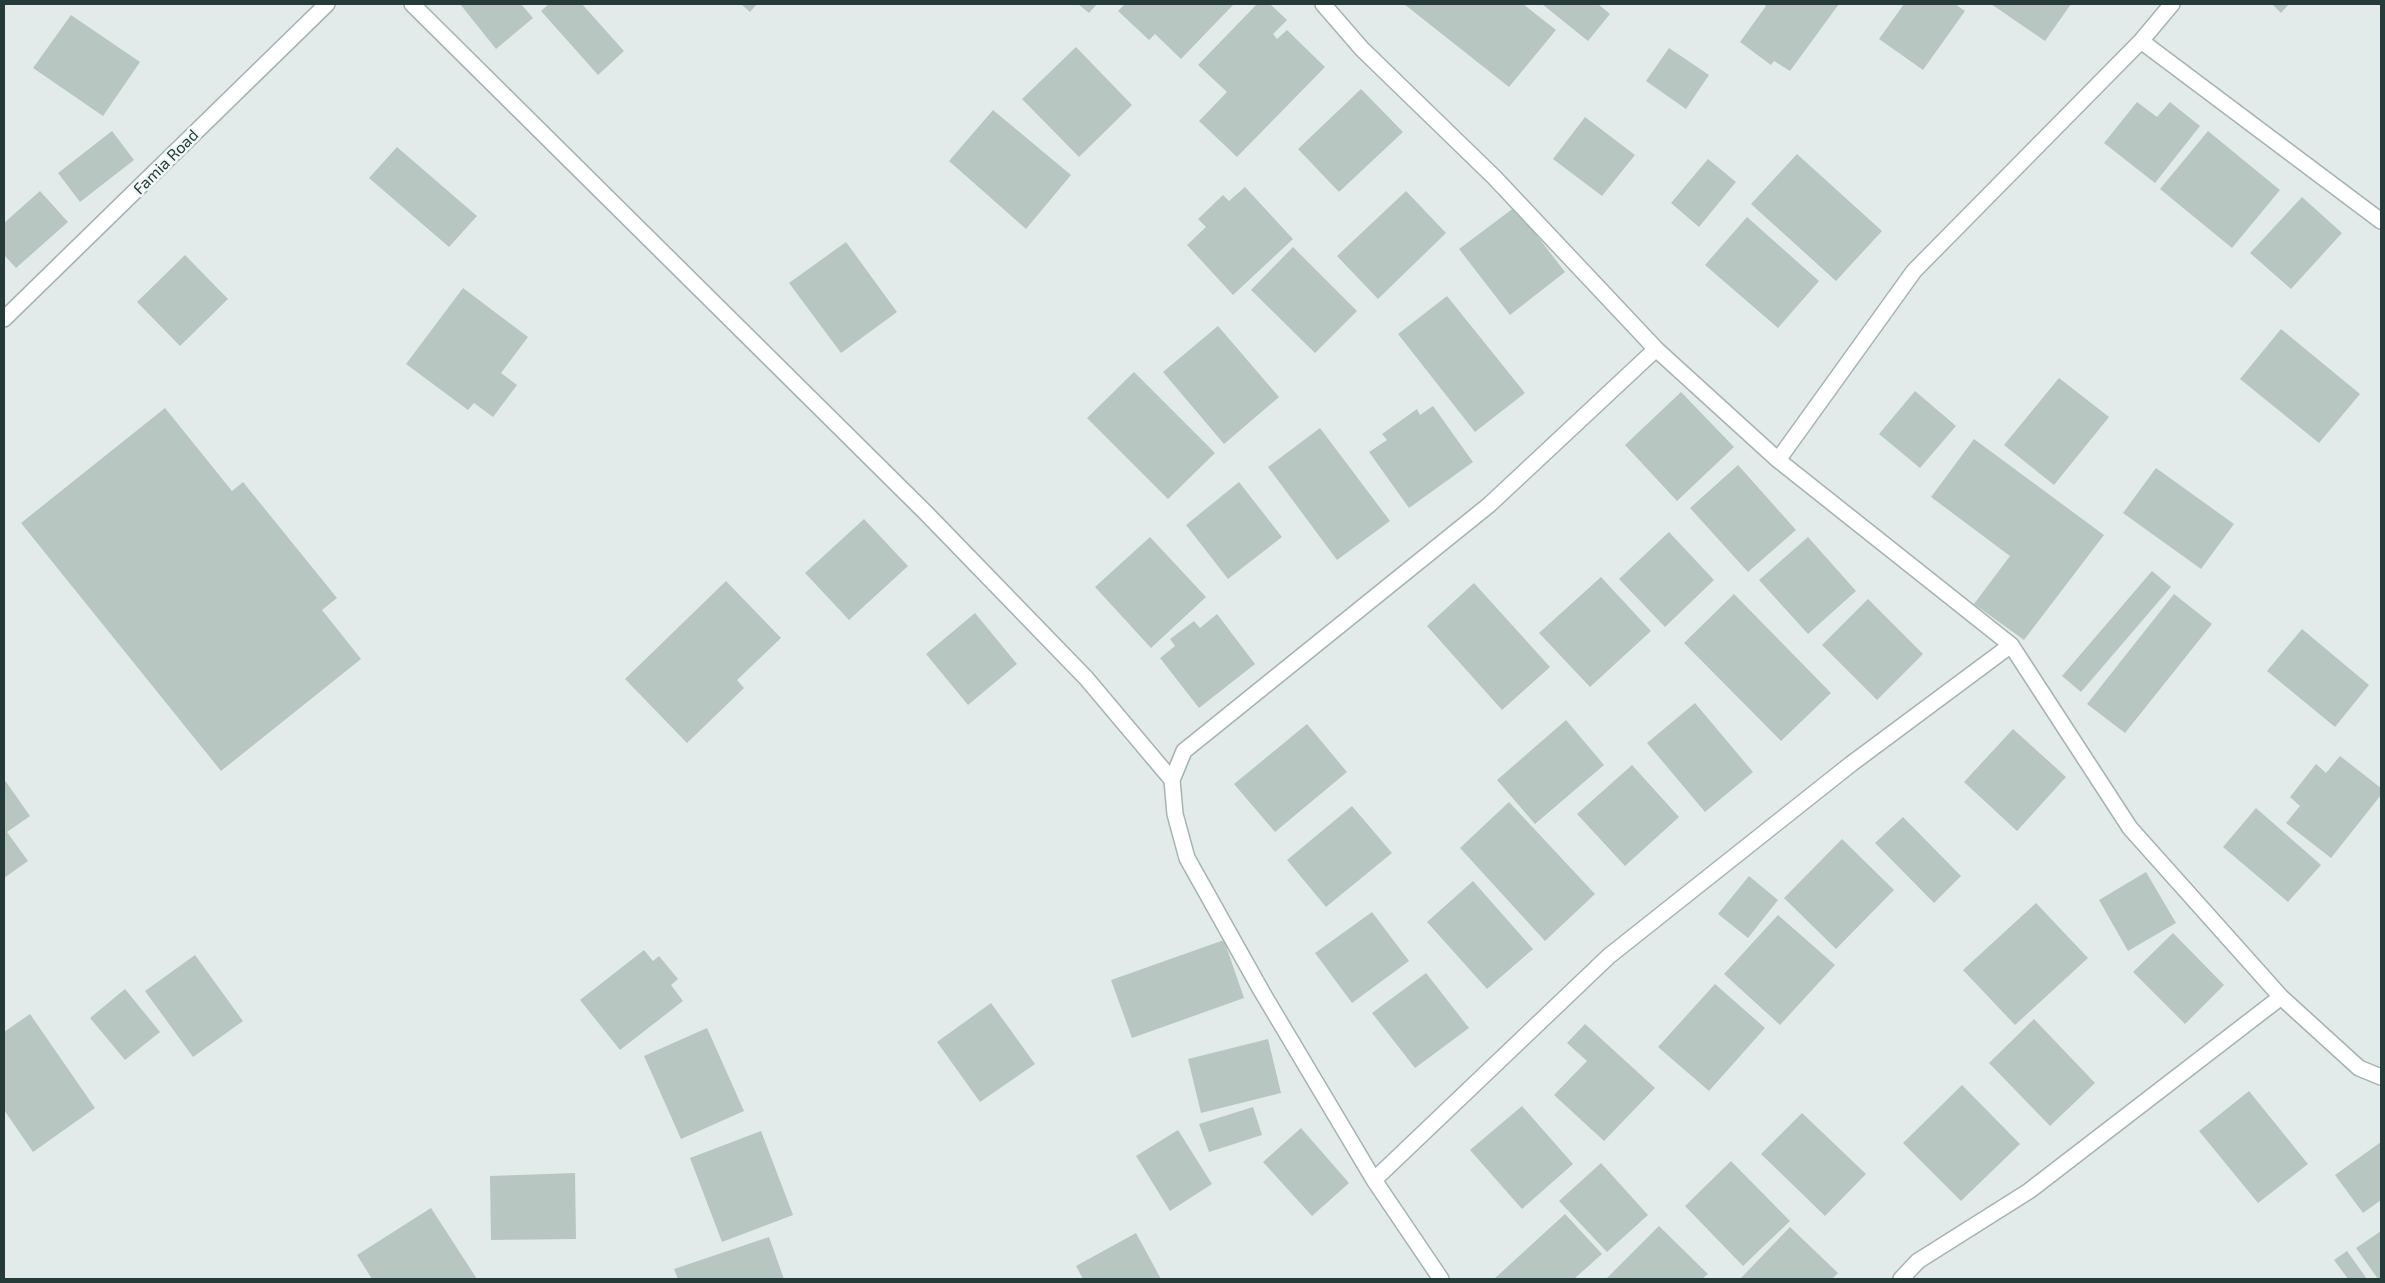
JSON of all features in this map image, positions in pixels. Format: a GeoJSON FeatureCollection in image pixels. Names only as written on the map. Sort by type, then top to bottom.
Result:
{"type":"FeatureCollection","features":[{"type":"Feature","properties":{"kind":"street","name":"Famia Road"},"geometry":{"type":"LineString","coordinates":[[7,311],[327,4]]}},
{"type":"Feature","properties":{"kind":"street"},"geometry":{"type":"LineString","coordinates":[[412,4],[926,513],[1086,678],[1172,780]]}},
{"type":"Feature","properties":{"kind":"street"},"geometry":{"type":"LineString","coordinates":[[1323,4],[1362,50],[1494,177],[1656,349],[1778,460],[2010,645],[2130,828],[2281,997],[2359,1068],[2381,1077]]}},
{"type":"Feature","properties":{"kind":"street"},"geometry":{"type":"LineString","coordinates":[[1778,460],[1914,270],[2141,41],[2172,4]]}},
{"type":"Feature","properties":{"kind":"street"},"geometry":{"type":"LineString","coordinates":[[2141,41],[2381,220]]}},
{"type":"Feature","properties":{"kind":"street"},"geometry":{"type":"LineString","coordinates":[[1441,1279],[1374,1180],[1262,992],[1187,858],[1175,814],[1172,780],[1184,751],[1489,505],[1656,349]]}},
{"type":"Feature","properties":{"kind":"street"},"geometry":{"type":"LineString","coordinates":[[1374,1180],[1609,956],[1851,764],[2010,645]]}},
{"type":"Feature","properties":{"kind":"street"},"geometry":{"type":"LineString","coordinates":[[1901,1279],[1918,1261],[2029,1191],[2281,997]]}},
{"type":"Feature","properties":{"kind":"building"},"geometry":{"type":"Polygon","coordinates":[[[460,4],[521,4],[533,18],[496,49],[460,4]]]}},
{"type":"Feature","properties":{"kind":"building"},"geometry":{"type":"Polygon","coordinates":[[[549,4],[582,4],[624,51],[598,75],[541,11],[549,4]]]}},
{"type":"Feature","properties":{"kind":"building"},"geometry":{"type":"Polygon","coordinates":[[[741,4],[757,4],[750,12],[741,4]]]}},
{"type":"Feature","properties":{"kind":"building"},"geometry":{"type":"Polygon","coordinates":[[[1078,4],[1097,4],[1089,13],[1078,4]]]}},
{"type":"Feature","properties":{"kind":"building"},"geometry":{"type":"Polygon","coordinates":[[[1125,4],[1234,4],[1181,59],[1155,34],[1149,40],[1118,11],[1125,4]]]}},
{"type":"Feature","properties":{"kind":"building"},"geometry":{"type":"Polygon","coordinates":[[[1257,4],[1270,4],[1287,20],[1273,34],[1277,39],[1287,30],[1325,67],[1237,157],[1199,121],[1227,92],[1198,65],[1257,4]]]}},
{"type":"Feature","properties":{"kind":"building"},"geometry":{"type":"Polygon","coordinates":[[[1404,4],[1523,4],[1556,30],[1509,87],[1404,4]]]}},
{"type":"Feature","properties":{"kind":"building"},"geometry":{"type":"Polygon","coordinates":[[[1542,4],[1598,4],[1610,14],[1588,41],[1542,4]]]}},
{"type":"Feature","properties":{"kind":"building"},"geometry":{"type":"Polygon","coordinates":[[[1763,4],[1839,4],[1790,71],[1774,61],[1771,65],[1740,42],[1766,6],[1763,4]]]}},
{"type":"Feature","properties":{"kind":"building"},"geometry":{"type":"Polygon","coordinates":[[[1904,4],[1955,4],[1965,11],[1923,70],[1879,39],[1904,4]]]}},
{"type":"Feature","properties":{"kind":"building"},"geometry":{"type":"Polygon","coordinates":[[[1991,4],[2071,4],[2045,41],[1991,4]]]}},
{"type":"Feature","properties":{"kind":"building"},"geometry":{"type":"Polygon","coordinates":[[[2272,4],[2289,4],[2281,13],[2272,4]]]}},
{"type":"Feature","properties":{"kind":"building"},"geometry":{"type":"Polygon","coordinates":[[[71,15],[140,62],[103,116],[33,68],[71,15]]]}},
{"type":"Feature","properties":{"kind":"building"},"geometry":{"type":"Polygon","coordinates":[[[1076,47],[1132,105],[1079,157],[1022,99],[1076,47]]]}},
{"type":"Feature","properties":{"kind":"building"},"geometry":{"type":"Polygon","coordinates":[[[1669,48],[1709,75],[1686,109],[1646,81],[1669,48]]]}},
{"type":"Feature","properties":{"kind":"building"},"geometry":{"type":"Polygon","coordinates":[[[1361,89],[1403,132],[1339,192],[1298,149],[1361,89]]]}},
{"type":"Feature","properties":{"kind":"building"},"geometry":{"type":"Polygon","coordinates":[[[2137,102],[2157,117],[2170,102],[2200,126],[2155,183],[2104,143],[2137,102]]]}},
{"type":"Feature","properties":{"kind":"building"},"geometry":{"type":"Polygon","coordinates":[[[993,110],[1071,175],[1026,229],[949,161],[993,110]]]}},
{"type":"Feature","properties":{"kind":"building"},"geometry":{"type":"Polygon","coordinates":[[[1585,117],[1635,155],[1602,196],[1553,159],[1585,117]]]}},
{"type":"Feature","properties":{"kind":"building"},"geometry":{"type":"Polygon","coordinates":[[[112,131],[134,160],[80,202],[58,173],[112,131]]]}},
{"type":"Feature","properties":{"kind":"building"},"geometry":{"type":"Polygon","coordinates":[[[2208,131],[2280,190],[2232,248],[2160,189],[2208,131]]]}},
{"type":"Feature","properties":{"kind":"building"},"geometry":{"type":"Polygon","coordinates":[[[397,147],[477,216],[449,247],[369,178],[397,147]]]}},
{"type":"Feature","properties":{"kind":"building"},"geometry":{"type":"Polygon","coordinates":[[[1797,154],[1882,231],[1836,281],[1751,204],[1797,154]]]}},
{"type":"Feature","properties":{"kind":"building"},"geometry":{"type":"Polygon","coordinates":[[[1708,159],[1736,182],[1699,227],[1671,203],[1708,159]]]}},
{"type":"Feature","properties":{"kind":"building"},"geometry":{"type":"Polygon","coordinates":[[[1245,187],[1293,239],[1233,295],[1187,245],[1206,227],[1198,219],[1223,195],[1229,201],[1245,187]]]}},
{"type":"Feature","properties":{"kind":"building"},"geometry":{"type":"Polygon","coordinates":[[[40,191],[68,222],[16,268],[4,255],[4,223],[40,191]]]}},
{"type":"Feature","properties":{"kind":"building"},"geometry":{"type":"Polygon","coordinates":[[[1406,191],[1446,233],[1378,299],[1337,256],[1406,191]]]}},
{"type":"Feature","properties":{"kind":"building"},"geometry":{"type":"Polygon","coordinates":[[[2302,197],[2342,233],[2291,289],[2250,253],[2302,197]]]}},
{"type":"Feature","properties":{"kind":"building"},"geometry":{"type":"Polygon","coordinates":[[[1515,207],[1565,272],[1510,315],[1459,249],[1515,207]]]}},
{"type":"Feature","properties":{"kind":"building"},"geometry":{"type":"Polygon","coordinates":[[[1747,217],[1819,281],[1778,328],[1705,265],[1747,217]]]}},
{"type":"Feature","properties":{"kind":"building"},"geometry":{"type":"Polygon","coordinates":[[[846,242],[897,312],[841,353],[789,283],[846,242]]]}},
{"type":"Feature","properties":{"kind":"building"},"geometry":{"type":"Polygon","coordinates":[[[1293,247],[1357,311],[1315,353],[1251,290],[1293,247]]]}},
{"type":"Feature","properties":{"kind":"building"},"geometry":{"type":"Polygon","coordinates":[[[185,255],[228,299],[180,346],[137,302],[185,255]]]}},
{"type":"Feature","properties":{"kind":"building"},"geometry":{"type":"Polygon","coordinates":[[[463,288],[528,337],[501,373],[517,385],[493,417],[474,403],[468,410],[406,364],[463,288]]]}},
{"type":"Feature","properties":{"kind":"building"},"geometry":{"type":"Polygon","coordinates":[[[1447,296],[1525,393],[1475,432],[1398,334],[1447,296]]]}},
{"type":"Feature","properties":{"kind":"building"},"geometry":{"type":"Polygon","coordinates":[[[1218,326],[1279,397],[1224,444],[1163,372],[1218,326]]]}},
{"type":"Feature","properties":{"kind":"building"},"geometry":{"type":"Polygon","coordinates":[[[2281,329],[2360,394],[2319,443],[2240,379],[2281,329]]]}},
{"type":"Feature","properties":{"kind":"building"},"geometry":{"type":"Polygon","coordinates":[[[1134,372],[1215,453],[1168,499],[1087,418],[1134,372]]]}},
{"type":"Feature","properties":{"kind":"building"},"geometry":{"type":"Polygon","coordinates":[[[2059,378],[2109,417],[2054,485],[2004,445],[2059,378]]]}},
{"type":"Feature","properties":{"kind":"building"},"geometry":{"type":"Polygon","coordinates":[[[1915,391],[1956,426],[1920,468],[1879,434],[1915,391]]]}},
{"type":"Feature","properties":{"kind":"building"},"geometry":{"type":"Polygon","coordinates":[[[1681,392],[1734,447],[1677,501],[1625,445],[1681,392]]]}},
{"type":"Feature","properties":{"kind":"building"},"geometry":{"type":"Polygon","coordinates":[[[1433,406],[1473,462],[1409,508],[1369,452],[1387,440],[1382,434],[1417,409],[1420,415],[1433,406]]]}},
{"type":"Feature","properties":{"kind":"building"},"geometry":{"type":"Polygon","coordinates":[[[165,408],[232,491],[243,482],[337,598],[322,610],[361,659],[221,771],[21,523],[165,408]]]}},
{"type":"Feature","properties":{"kind":"building"},"geometry":{"type":"Polygon","coordinates":[[[1320,428],[1390,521],[1337,560],[1268,467],[1320,428]]]}},
{"type":"Feature","properties":{"kind":"building"},"geometry":{"type":"Polygon","coordinates":[[[1974,439],[2104,535],[2024,640],[1974,604],[2010,556],[1931,497],[1974,439]]]}},
{"type":"Feature","properties":{"kind":"building"},"geometry":{"type":"Polygon","coordinates":[[[1738,465],[1796,530],[1748,572],[1690,508],[1738,465]]]}},
{"type":"Feature","properties":{"kind":"building"},"geometry":{"type":"Polygon","coordinates":[[[2156,468],[2234,524],[2201,569],[2123,513],[2156,468]]]}},
{"type":"Feature","properties":{"kind":"building"},"geometry":{"type":"Polygon","coordinates":[[[1239,482],[1282,537],[1228,579],[1186,525],[1239,482]]]}},
{"type":"Feature","properties":{"kind":"building"},"geometry":{"type":"Polygon","coordinates":[[[864,519],[908,566],[849,620],[805,573],[864,519]]]}},
{"type":"Feature","properties":{"kind":"building"},"geometry":{"type":"Polygon","coordinates":[[[1669,532],[1714,580],[1665,627],[1619,579],[1669,532]]]}},
{"type":"Feature","properties":{"kind":"building"},"geometry":{"type":"Polygon","coordinates":[[[1150,537],[1206,597],[1151,648],[1095,587],[1150,537]]]}},
{"type":"Feature","properties":{"kind":"building"},"geometry":{"type":"Polygon","coordinates":[[[1808,537],[1856,591],[1808,634],[1759,580],[1808,537]]]}},
{"type":"Feature","properties":{"kind":"building"},"geometry":{"type":"Polygon","coordinates":[[[2152,571],[2171,587],[2081,692],[2062,676],[2152,571]]]}},
{"type":"Feature","properties":{"kind":"building"},"geometry":{"type":"Polygon","coordinates":[[[1601,577],[1651,631],[1590,687],[1539,633],[1601,577]]]}},
{"type":"Feature","properties":{"kind":"building"},"geometry":{"type":"Polygon","coordinates":[[[726,581],[781,638],[737,680],[744,688],[687,743],[625,679],[726,581]]]}},
{"type":"Feature","properties":{"kind":"building"},"geometry":{"type":"Polygon","coordinates":[[[1474,583],[1550,667],[1502,710],[1427,626],[1474,583]]]}},
{"type":"Feature","properties":{"kind":"building"},"geometry":{"type":"Polygon","coordinates":[[[1734,594],[1831,693],[1781,741],[1684,643],[1734,594]]]}},
{"type":"Feature","properties":{"kind":"building"},"geometry":{"type":"Polygon","coordinates":[[[2174,594],[2212,624],[2125,733],[2087,704],[2174,594]]]}},
{"type":"Feature","properties":{"kind":"building"},"geometry":{"type":"Polygon","coordinates":[[[1868,599],[1923,654],[1877,700],[1822,645],[1868,599]]]}},
{"type":"Feature","properties":{"kind":"building"},"geometry":{"type":"Polygon","coordinates":[[[975,613],[1017,664],[968,705],[926,654],[975,613]]]}},
{"type":"Feature","properties":{"kind":"building"},"geometry":{"type":"Polygon","coordinates":[[[1217,614],[1255,664],[1199,708],[1160,658],[1175,646],[1170,639],[1194,621],[1200,628],[1217,614]]]}},
{"type":"Feature","properties":{"kind":"building"},"geometry":{"type":"Polygon","coordinates":[[[2302,629],[2369,685],[2335,727],[2267,671],[2302,629]]]}},
{"type":"Feature","properties":{"kind":"building"},"geometry":{"type":"Polygon","coordinates":[[[1695,703],[1753,772],[1705,812],[1647,743],[1695,703]]]}},
{"type":"Feature","properties":{"kind":"building"},"geometry":{"type":"Polygon","coordinates":[[[1566,720],[1604,765],[1535,824],[1497,780],[1566,720]]]}},
{"type":"Feature","properties":{"kind":"building"},"geometry":{"type":"Polygon","coordinates":[[[1307,724],[1347,772],[1275,832],[1234,784],[1307,724]]]}},
{"type":"Feature","properties":{"kind":"building"},"geometry":{"type":"Polygon","coordinates":[[[2013,729],[2066,777],[2017,831],[1964,782],[2013,729]]]}},
{"type":"Feature","properties":{"kind":"building"},"geometry":{"type":"Polygon","coordinates":[[[2340,756],[2381,788],[2381,795],[2331,858],[2286,823],[2300,806],[2290,797],[2316,764],[2326,773],[2340,756]]]}},
{"type":"Feature","properties":{"kind":"building"},"geometry":{"type":"Polygon","coordinates":[[[1632,765],[1679,817],[1625,866],[1577,814],[1632,765]]]}},
{"type":"Feature","properties":{"kind":"building"},"geometry":{"type":"Polygon","coordinates":[[[4,779],[30,816],[7,832],[28,861],[4,878],[4,779]]]}},
{"type":"Feature","properties":{"kind":"building"},"geometry":{"type":"Polygon","coordinates":[[[1509,802],[1595,894],[1545,941],[1460,848],[1509,802]]]}},
{"type":"Feature","properties":{"kind":"building"},"geometry":{"type":"Polygon","coordinates":[[[1352,806],[1392,853],[1326,907],[1287,860],[1352,806]]]}},
{"type":"Feature","properties":{"kind":"building"},"geometry":{"type":"Polygon","coordinates":[[[2256,808],[2321,865],[2288,902],[2223,847],[2256,808]]]}},
{"type":"Feature","properties":{"kind":"building"},"geometry":{"type":"Polygon","coordinates":[[[1903,817],[1961,876],[1934,903],[1875,843],[1903,817]]]}},
{"type":"Feature","properties":{"kind":"building"},"geometry":{"type":"Polygon","coordinates":[[[1842,839],[1894,890],[1836,949],[1784,898],[1842,839]]]}},
{"type":"Feature","properties":{"kind":"building"},"geometry":{"type":"Polygon","coordinates":[[[2146,872],[2176,923],[2128,951],[2099,900],[2146,872]]]}},
{"type":"Feature","properties":{"kind":"building"},"geometry":{"type":"Polygon","coordinates":[[[1749,876],[1778,900],[1748,938],[1718,914],[1749,876]]]}},
{"type":"Feature","properties":{"kind":"building"},"geometry":{"type":"Polygon","coordinates":[[[1473,881],[1533,949],[1487,989],[1427,922],[1473,881]]]}},
{"type":"Feature","properties":{"kind":"building"},"geometry":{"type":"Polygon","coordinates":[[[2036,903],[2088,958],[2015,1025],[1963,970],[2036,903]]]}},
{"type":"Feature","properties":{"kind":"building"},"geometry":{"type":"Polygon","coordinates":[[[1372,912],[1409,961],[1352,1003],[1315,953],[1372,912]]]}},
{"type":"Feature","properties":{"kind":"building"},"geometry":{"type":"Polygon","coordinates":[[[1778,915],[1835,965],[1780,1025],[1724,974],[1778,915]]]}},
{"type":"Feature","properties":{"kind":"building"},"geometry":{"type":"Polygon","coordinates":[[[2173,933],[2224,985],[2185,1024],[2133,972],[2173,933]]]}},
{"type":"Feature","properties":{"kind":"building"},"geometry":{"type":"Polygon","coordinates":[[[1224,940],[1244,998],[1132,1038],[1111,980],[1224,940]]]}},
{"type":"Feature","properties":{"kind":"building"},"geometry":{"type":"Polygon","coordinates":[[[644,950],[653,961],[659,956],[678,979],[671,985],[683,1001],[620,1050],[580,1000],[644,950]]]}},
{"type":"Feature","properties":{"kind":"building"},"geometry":{"type":"Polygon","coordinates":[[[195,955],[243,1021],[193,1057],[145,991],[195,955]]]}},
{"type":"Feature","properties":{"kind":"building"},"geometry":{"type":"Polygon","coordinates":[[[1426,973],[1469,1028],[1415,1068],[1372,1013],[1426,973]]]}},
{"type":"Feature","properties":{"kind":"building"},"geometry":{"type":"Polygon","coordinates":[[[1715,984],[1765,1028],[1709,1091],[1658,1047],[1715,984]]]}},
{"type":"Feature","properties":{"kind":"building"},"geometry":{"type":"Polygon","coordinates":[[[125,989],[160,1032],[125,1060],[90,1018],[125,989]]]}},
{"type":"Feature","properties":{"kind":"building"},"geometry":{"type":"Polygon","coordinates":[[[991,1003],[1035,1064],[980,1102],[937,1042],[991,1003]]]}},
{"type":"Feature","properties":{"kind":"building"},"geometry":{"type":"Polygon","coordinates":[[[30,1014],[95,1108],[33,1152],[4,1110],[4,1032],[30,1014]]]}},
{"type":"Feature","properties":{"kind":"building"},"geometry":{"type":"Polygon","coordinates":[[[2034,1019],[2095,1083],[2050,1126],[1989,1063],[2034,1019]]]}},
{"type":"Feature","properties":{"kind":"building"},"geometry":{"type":"Polygon","coordinates":[[[1585,1024],[1655,1088],[1604,1141],[1554,1095],[1587,1061],[1567,1043],[1585,1024]]]}},
{"type":"Feature","properties":{"kind":"building"},"geometry":{"type":"Polygon","coordinates":[[[707,1028],[744,1111],[681,1139],[644,1056],[707,1028]]]}},
{"type":"Feature","properties":{"kind":"building"},"geometry":{"type":"Polygon","coordinates":[[[1268,1039],[1281,1093],[1201,1113],[1188,1059],[1268,1039]]]}},
{"type":"Feature","properties":{"kind":"building"},"geometry":{"type":"Polygon","coordinates":[[[1962,1085],[2020,1144],[1961,1201],[1903,1143],[1962,1085]]]}},
{"type":"Feature","properties":{"kind":"building"},"geometry":{"type":"Polygon","coordinates":[[[2249,1091],[2308,1164],[2258,1203],[2199,1131],[2249,1091]]]}},
{"type":"Feature","properties":{"kind":"building"},"geometry":{"type":"Polygon","coordinates":[[[1522,1106],[1573,1164],[1522,1209],[1470,1150],[1522,1106]]]}},
{"type":"Feature","properties":{"kind":"building"},"geometry":{"type":"Polygon","coordinates":[[[1253,1107],[1262,1135],[1209,1152],[1199,1124],[1253,1107]]]}},
{"type":"Feature","properties":{"kind":"building"},"geometry":{"type":"Polygon","coordinates":[[[1802,1113],[1866,1174],[1825,1216],[1761,1154],[1802,1113]]]}},
{"type":"Feature","properties":{"kind":"building"},"geometry":{"type":"Polygon","coordinates":[[[1301,1128],[1349,1183],[1312,1216],[1263,1162],[1301,1128]]]}},
{"type":"Feature","properties":{"kind":"building"},"geometry":{"type":"Polygon","coordinates":[[[1178,1130],[1212,1184],[1170,1211],[1136,1156],[1178,1130]]]}},
{"type":"Feature","properties":{"kind":"building"},"geometry":{"type":"Polygon","coordinates":[[[761,1131],[793,1215],[722,1242],[690,1158],[761,1131]]]}},
{"type":"Feature","properties":{"kind":"building"},"geometry":{"type":"Polygon","coordinates":[[[2381,1142],[2381,1200],[2363,1213],[2335,1175],[2381,1142]]]}},
{"type":"Feature","properties":{"kind":"building"},"geometry":{"type":"Polygon","coordinates":[[[1731,1161],[1790,1221],[1743,1266],[1685,1206],[1731,1161]]]}},
{"type":"Feature","properties":{"kind":"building"},"geometry":{"type":"Polygon","coordinates":[[[1601,1163],[1648,1215],[1607,1252],[1559,1201],[1601,1163]]]}},
{"type":"Feature","properties":{"kind":"building"},"geometry":{"type":"Polygon","coordinates":[[[575,1173],[576,1239],[491,1240],[490,1176],[575,1173]]]}},
{"type":"Feature","properties":{"kind":"building"},"geometry":{"type":"Polygon","coordinates":[[[431,1208],[477,1279],[372,1279],[357,1255],[431,1208]]]}},
{"type":"Feature","properties":{"kind":"building"},"geometry":{"type":"Polygon","coordinates":[[[1565,1214],[1602,1254],[1574,1279],[1494,1279],[1565,1214]]]}},
{"type":"Feature","properties":{"kind":"building"},"geometry":{"type":"Polygon","coordinates":[[[1659,1226],[1708,1274],[1702,1279],[1606,1279],[1659,1226]]]}},
{"type":"Feature","properties":{"kind":"building"},"geometry":{"type":"Polygon","coordinates":[[[1790,1227],[1838,1273],[1832,1279],[1740,1279],[1790,1227]]]}},
{"type":"Feature","properties":{"kind":"building"},"geometry":{"type":"Polygon","coordinates":[[[2381,1231],[2381,1279],[2378,1279],[2356,1248],[2381,1231]]]}},
{"type":"Feature","properties":{"kind":"building"},"geometry":{"type":"Polygon","coordinates":[[[1136,1233],[1161,1279],[1083,1279],[1076,1266],[1136,1233]]]}},
{"type":"Feature","properties":{"kind":"building"},"geometry":{"type":"Polygon","coordinates":[[[769,1237],[784,1279],[678,1279],[674,1269],[769,1237]]]}},
{"type":"Feature","properties":{"kind":"building"},"geometry":{"type":"Polygon","coordinates":[[[2347,1251],[2367,1279],[2348,1279],[2334,1260],[2347,1251]]]}}]}
